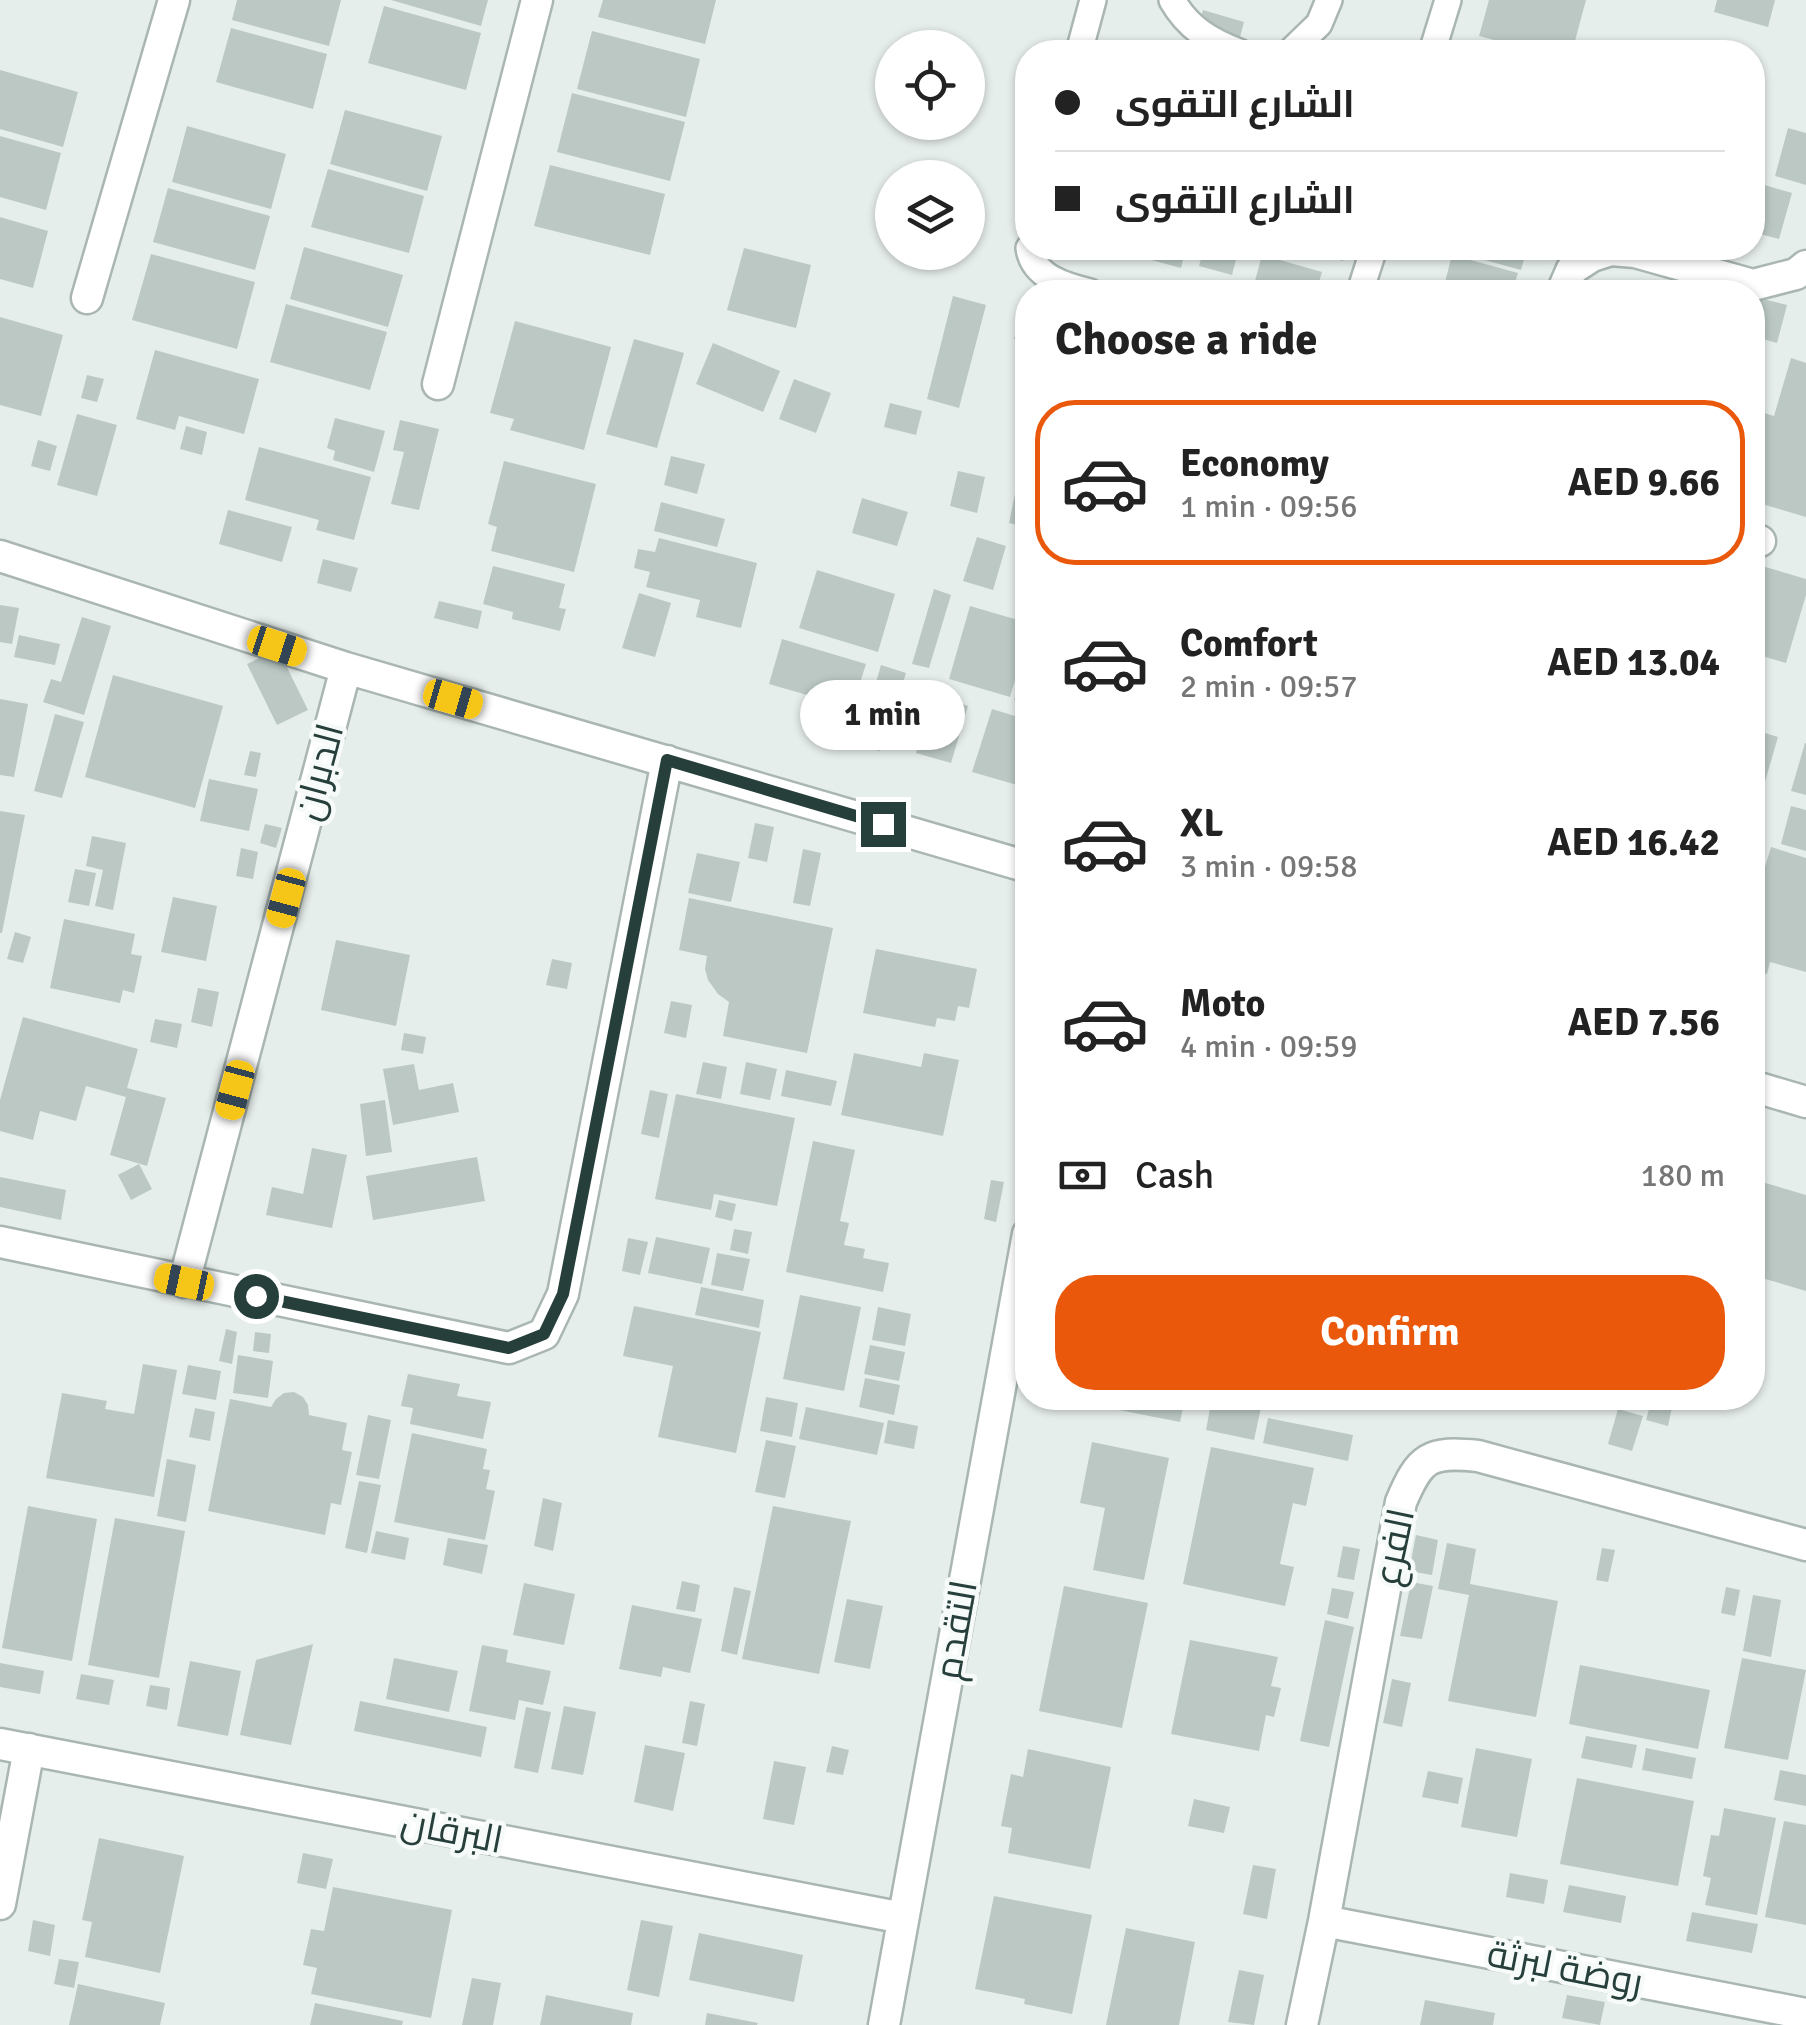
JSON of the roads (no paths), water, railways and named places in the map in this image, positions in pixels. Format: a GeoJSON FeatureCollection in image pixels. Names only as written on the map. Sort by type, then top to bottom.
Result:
{"type":"FeatureCollection","features":[{"type":"Feature","properties":{"kind":"street"},"geometry":{"type":"LineString","coordinates":[[88,298],[174,0]]}},
{"type":"Feature","properties":{"kind":"street"},"geometry":{"type":"LineString","coordinates":[[438,384],[537,0]]}},
{"type":"Feature","properties":{"kind":"street"},"geometry":{"type":"LineString","coordinates":[[1567,280],[1572,269],[1586,260]]}},
{"type":"Feature","properties":{"kind":"street"},"geometry":{"type":"LineString","coordinates":[[1664,260],[1738,280]]}},
{"type":"Feature","properties":{"kind":"street"},"geometry":{"type":"LineString","coordinates":[[1765,281],[1796,274],[1806,266]]}},
{"type":"Feature","properties":{"kind":"street"},"geometry":{"type":"LineString","coordinates":[[0,556],[346,668],[1015,863]]}},
{"type":"Feature","properties":{"kind":"street","name":"الدبران"},"geometry":{"type":"LineString","coordinates":[[184,1282],[346,668]]}},
{"type":"Feature","properties":{"kind":"street"},"geometry":{"type":"LineString","coordinates":[[0,1242],[509,1348],[544,1334],[563,1294],[667,760]]}},
{"type":"Feature","properties":{"kind":"street"},"geometry":{"type":"LineString","coordinates":[[1765,1090],[1806,1102]]}},
{"type":"Feature","properties":{"kind":"street","name":"التقدم"},"geometry":{"type":"LineString","coordinates":[[884,2025],[1015,1306]]}},
{"type":"Feature","properties":{"kind":"street","name":"الفرع"},"geometry":{"type":"LineString","coordinates":[[1302,2025],[1401,1502],[1412,1477],[1427,1459],[1452,1453],[1478,1456],[1806,1544]]}},
{"type":"Feature","properties":{"kind":"street"},"geometry":{"type":"LineString","coordinates":[[0,1904],[14,1746]]}},
{"type":"Feature","properties":{"kind":"street","name":"البرقان"},"geometry":{"type":"LineString","coordinates":[[14,1746],[904,1918]]}},
{"type":"Feature","properties":{"kind":"street","name":"روضة لبرثة"},"geometry":{"type":"LineString","coordinates":[[1324,1921],[1806,2014]]}},
{"type":"Feature","properties":{"kind":"lane"},"geometry":{"type":"LineString","coordinates":[[1082,40],[1093,0]]}},
{"type":"Feature","properties":{"kind":"lane"},"geometry":{"type":"LineString","coordinates":[[1172,0],[1190,26],[1211,40]]}},
{"type":"Feature","properties":{"kind":"lane"},"geometry":{"type":"LineString","coordinates":[[1302,40],[1319,24],[1330,0]]}},
{"type":"Feature","properties":{"kind":"lane"},"geometry":{"type":"LineString","coordinates":[[1436,40],[1448,0]]}},
{"type":"Feature","properties":{"kind":"lane"},"geometry":{"type":"LineString","coordinates":[[1033,260],[1054,280]]}}]}
